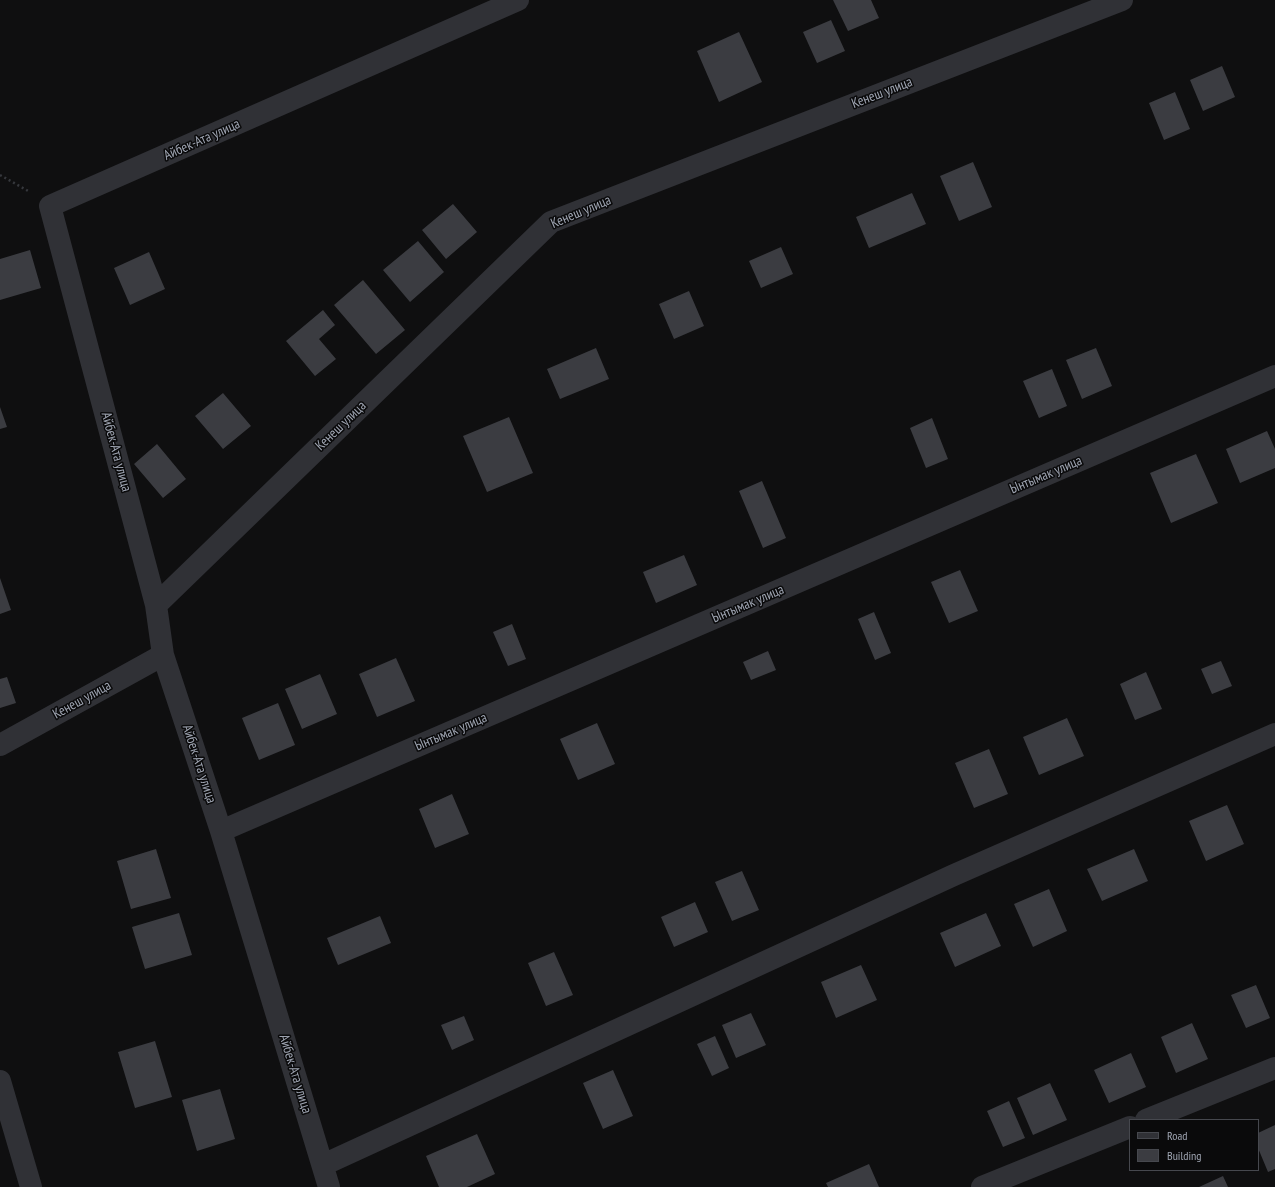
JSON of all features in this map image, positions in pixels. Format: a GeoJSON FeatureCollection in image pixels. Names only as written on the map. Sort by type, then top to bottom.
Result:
{"type":"FeatureCollection","features":[{"type":"Feature","properties":{"kind":"street","name":"Айбек-Ата улица"},"geometry":{"type":"LineString","coordinates":[[329,1187],[221,831],[163,655],[156,605],[50,206],[518,0]]}},
{"type":"Feature","properties":{"kind":"street","name":"Кенеш улица"},"geometry":{"type":"LineString","coordinates":[[156,605],[551,222],[1122,0]]}},
{"type":"Feature","properties":{"kind":"street","name":"Ынтымак улица"},"geometry":{"type":"LineString","coordinates":[[221,831],[1275,376]]}},
{"type":"Feature","properties":{"kind":"street","name":"Кенеш улица"},"geometry":{"type":"LineString","coordinates":[[0,745],[163,655]]}},
{"type":"Feature","properties":{"kind":"street"},"geometry":{"type":"LineString","coordinates":[[323,1165],[954,874],[1275,734]]}},
{"type":"Feature","properties":{"kind":"street"},"geometry":{"type":"LineString","coordinates":[[1148,1119],[1275,1068]]}},
{"type":"Feature","properties":{"kind":"street"},"geometry":{"type":"LineString","coordinates":[[0,1081],[31,1187]]}},
{"type":"Feature","properties":{"kind":"street"},"geometry":{"type":"LineString","coordinates":[[982,1187],[1129,1127]]}},
{"type":"Feature","properties":{"kind":"path"},"geometry":{"type":"LineString","coordinates":[[0,175],[21,186],[50,206]]}},
{"type":"Feature","properties":{"kind":"building"},"geometry":{"type":"Polygon","coordinates":[[[833,0],[871,0],[879,18],[848,31],[833,0]]]}},
{"type":"Feature","properties":{"kind":"building"},"geometry":{"type":"Polygon","coordinates":[[[831,20],[845,51],[817,63],[803,32],[831,20]]]}},
{"type":"Feature","properties":{"kind":"building"},"geometry":{"type":"Polygon","coordinates":[[[739,32],[762,82],[719,102],[697,51],[739,32]]]}},
{"type":"Feature","properties":{"kind":"building"},"geometry":{"type":"Polygon","coordinates":[[[1222,66],[1235,97],[1203,111],[1190,80],[1222,66]]]}},
{"type":"Feature","properties":{"kind":"building"},"geometry":{"type":"Polygon","coordinates":[[[1175,92],[1190,129],[1164,140],[1149,103],[1175,92]]]}},
{"type":"Feature","properties":{"kind":"building"},"geometry":{"type":"Polygon","coordinates":[[[973,162],[992,207],[959,221],[940,176],[973,162]]]}},
{"type":"Feature","properties":{"kind":"building"},"geometry":{"type":"Polygon","coordinates":[[[912,193],[926,224],[869,248],[856,217],[912,193]]]}},
{"type":"Feature","properties":{"kind":"building"},"geometry":{"type":"Polygon","coordinates":[[[453,204],[477,232],[446,259],[422,230],[453,204]]]}},
{"type":"Feature","properties":{"kind":"building"},"geometry":{"type":"Polygon","coordinates":[[[418,241],[444,272],[410,302],[383,270],[418,241]]]}},
{"type":"Feature","properties":{"kind":"building"},"geometry":{"type":"Polygon","coordinates":[[[781,247],[793,274],[761,288],[749,261],[781,247]]]}},
{"type":"Feature","properties":{"kind":"building"},"geometry":{"type":"Polygon","coordinates":[[[30,250],[41,288],[0,300],[0,259],[30,250]]]}},
{"type":"Feature","properties":{"kind":"building"},"geometry":{"type":"Polygon","coordinates":[[[149,252],[165,289],[130,305],[114,268],[149,252]]]}},
{"type":"Feature","properties":{"kind":"building"},"geometry":{"type":"Polygon","coordinates":[[[363,280],[405,330],[376,354],[334,305],[363,280]]]}},
{"type":"Feature","properties":{"kind":"building"},"geometry":{"type":"Polygon","coordinates":[[[689,291],[704,326],[674,339],[659,304],[689,291]]]}},
{"type":"Feature","properties":{"kind":"building"},"geometry":{"type":"Polygon","coordinates":[[[323,310],[335,325],[319,339],[336,359],[315,376],[286,341],[323,310]]]}},
{"type":"Feature","properties":{"kind":"building"},"geometry":{"type":"Polygon","coordinates":[[[596,348],[609,379],[560,399],[547,369],[596,348]]]}},
{"type":"Feature","properties":{"kind":"building"},"geometry":{"type":"Polygon","coordinates":[[[1096,348],[1112,386],[1082,399],[1066,360],[1096,348]]]}},
{"type":"Feature","properties":{"kind":"building"},"geometry":{"type":"Polygon","coordinates":[[[1052,369],[1067,406],[1039,418],[1023,381],[1052,369]]]}},
{"type":"Feature","properties":{"kind":"building"},"geometry":{"type":"Polygon","coordinates":[[[223,393],[251,426],[223,449],[195,416],[223,393]]]}},
{"type":"Feature","properties":{"kind":"building"},"geometry":{"type":"Polygon","coordinates":[[[0,407],[7,427],[0,429],[0,407]]]}},
{"type":"Feature","properties":{"kind":"building"},"geometry":{"type":"Polygon","coordinates":[[[509,417],[533,473],[487,492],[463,436],[509,417]]]}},
{"type":"Feature","properties":{"kind":"building"},"geometry":{"type":"Polygon","coordinates":[[[932,418],[948,459],[926,468],[910,428],[932,418]]]}},
{"type":"Feature","properties":{"kind":"building"},"geometry":{"type":"Polygon","coordinates":[[[1267,431],[1275,449],[1275,468],[1240,483],[1226,449],[1267,431]]]}},
{"type":"Feature","properties":{"kind":"building"},"geometry":{"type":"Polygon","coordinates":[[[157,444],[186,479],[163,498],[134,464],[157,444]]]}},
{"type":"Feature","properties":{"kind":"building"},"geometry":{"type":"Polygon","coordinates":[[[1196,454],[1218,503],[1171,523],[1150,473],[1196,454]]]}},
{"type":"Feature","properties":{"kind":"building"},"geometry":{"type":"Polygon","coordinates":[[[762,481],[786,538],[763,548],[739,491],[762,481]]]}},
{"type":"Feature","properties":{"kind":"building"},"geometry":{"type":"Polygon","coordinates":[[[684,555],[697,585],[656,603],[643,572],[684,555]]]}},
{"type":"Feature","properties":{"kind":"building"},"geometry":{"type":"Polygon","coordinates":[[[960,570],[978,611],[949,623],[931,582],[960,570]]]}},
{"type":"Feature","properties":{"kind":"building"},"geometry":{"type":"Polygon","coordinates":[[[0,578],[11,610],[0,614],[0,578]]]}},
{"type":"Feature","properties":{"kind":"building"},"geometry":{"type":"Polygon","coordinates":[[[874,612],[891,653],[875,660],[858,619],[874,612]]]}},
{"type":"Feature","properties":{"kind":"building"},"geometry":{"type":"Polygon","coordinates":[[[512,624],[526,659],[508,666],[493,632],[512,624]]]}},
{"type":"Feature","properties":{"kind":"building"},"geometry":{"type":"Polygon","coordinates":[[[768,651],[776,670],[751,680],[743,662],[768,651]]]}},
{"type":"Feature","properties":{"kind":"building"},"geometry":{"type":"Polygon","coordinates":[[[396,658],[415,701],[377,717],[359,674],[396,658]]]}},
{"type":"Feature","properties":{"kind":"building"},"geometry":{"type":"Polygon","coordinates":[[[1221,661],[1232,686],[1212,694],[1201,669],[1221,661]]]}},
{"type":"Feature","properties":{"kind":"building"},"geometry":{"type":"Polygon","coordinates":[[[1146,672],[1162,709],[1135,720],[1120,684],[1146,672]]]}},
{"type":"Feature","properties":{"kind":"building"},"geometry":{"type":"Polygon","coordinates":[[[320,674],[337,714],[302,729],[285,689],[320,674]]]}},
{"type":"Feature","properties":{"kind":"building"},"geometry":{"type":"Polygon","coordinates":[[[7,677],[16,703],[0,708],[0,679],[7,677]]]}},
{"type":"Feature","properties":{"kind":"building"},"geometry":{"type":"Polygon","coordinates":[[[278,703],[295,745],[259,760],[242,718],[278,703]]]}},
{"type":"Feature","properties":{"kind":"building"},"geometry":{"type":"Polygon","coordinates":[[[1067,718],[1084,756],[1039,775],[1023,737],[1067,718]]]}},
{"type":"Feature","properties":{"kind":"building"},"geometry":{"type":"Polygon","coordinates":[[[597,723],[615,764],[578,780],[560,739],[597,723]]]}},
{"type":"Feature","properties":{"kind":"building"},"geometry":{"type":"Polygon","coordinates":[[[989,749],[1008,794],[974,808],[955,763],[989,749]]]}},
{"type":"Feature","properties":{"kind":"building"},"geometry":{"type":"Polygon","coordinates":[[[452,794],[469,834],[435,848],[419,809],[452,794]]]}},
{"type":"Feature","properties":{"kind":"building"},"geometry":{"type":"Polygon","coordinates":[[[1227,805],[1244,844],[1206,861],[1189,821],[1227,805]]]}},
{"type":"Feature","properties":{"kind":"building"},"geometry":{"type":"Polygon","coordinates":[[[156,849],[171,898],[131,909],[117,861],[156,849]]]}},
{"type":"Feature","properties":{"kind":"building"},"geometry":{"type":"Polygon","coordinates":[[[1134,849],[1148,881],[1102,901],[1087,869],[1134,849]]]}},
{"type":"Feature","properties":{"kind":"building"},"geometry":{"type":"Polygon","coordinates":[[[742,871],[759,910],[732,921],[715,882],[742,871]]]}},
{"type":"Feature","properties":{"kind":"building"},"geometry":{"type":"Polygon","coordinates":[[[1049,889],[1067,931],[1033,947],[1014,904],[1049,889]]]}},
{"type":"Feature","properties":{"kind":"building"},"geometry":{"type":"Polygon","coordinates":[[[695,902],[708,932],[674,947],[661,917],[695,902]]]}},
{"type":"Feature","properties":{"kind":"building"},"geometry":{"type":"Polygon","coordinates":[[[179,913],[192,955],[145,969],[132,927],[179,913]]]}},
{"type":"Feature","properties":{"kind":"building"},"geometry":{"type":"Polygon","coordinates":[[[986,913],[1001,946],[955,967],[940,933],[986,913]]]}},
{"type":"Feature","properties":{"kind":"building"},"geometry":{"type":"Polygon","coordinates":[[[380,916],[391,943],[338,965],[327,938],[380,916]]]}},
{"type":"Feature","properties":{"kind":"building"},"geometry":{"type":"Polygon","coordinates":[[[554,952],[573,995],[546,1006],[528,963],[554,952]]]}},
{"type":"Feature","properties":{"kind":"building"},"geometry":{"type":"Polygon","coordinates":[[[861,965],[877,1000],[836,1018],[821,982],[861,965]]]}},
{"type":"Feature","properties":{"kind":"building"},"geometry":{"type":"Polygon","coordinates":[[[1256,985],[1270,1018],[1246,1028],[1231,995],[1256,985]]]}},
{"type":"Feature","properties":{"kind":"building"},"geometry":{"type":"Polygon","coordinates":[[[751,1013],[766,1045],[736,1058],[722,1025],[751,1013]]]}},
{"type":"Feature","properties":{"kind":"building"},"geometry":{"type":"Polygon","coordinates":[[[464,1016],[474,1040],[452,1050],[441,1025],[464,1016]]]}},
{"type":"Feature","properties":{"kind":"building"},"geometry":{"type":"Polygon","coordinates":[[[1192,1023],[1208,1059],[1176,1073],[1161,1037],[1192,1023]]]}},
{"type":"Feature","properties":{"kind":"building"},"geometry":{"type":"Polygon","coordinates":[[[715,1036],[729,1068],[712,1076],[697,1044],[715,1036]]]}},
{"type":"Feature","properties":{"kind":"building"},"geometry":{"type":"Polygon","coordinates":[[[155,1041],[172,1097],[135,1108],[118,1052],[155,1041]]]}},
{"type":"Feature","properties":{"kind":"building"},"geometry":{"type":"Polygon","coordinates":[[[1131,1053],[1146,1087],[1109,1103],[1094,1070],[1131,1053]]]}},
{"type":"Feature","properties":{"kind":"building"},"geometry":{"type":"Polygon","coordinates":[[[613,1070],[633,1116],[603,1129],[583,1083],[613,1070]]]}},
{"type":"Feature","properties":{"kind":"building"},"geometry":{"type":"Polygon","coordinates":[[[1050,1083],[1067,1120],[1033,1135],[1017,1098],[1050,1083]]]}},
{"type":"Feature","properties":{"kind":"building"},"geometry":{"type":"Polygon","coordinates":[[[220,1089],[235,1139],[197,1151],[182,1100],[220,1089]]]}},
{"type":"Feature","properties":{"kind":"building"},"geometry":{"type":"Polygon","coordinates":[[[1009,1101],[1025,1138],[1003,1147],[987,1111],[1009,1101]]]}},
{"type":"Feature","properties":{"kind":"building"},"geometry":{"type":"Polygon","coordinates":[[[1275,1125],[1275,1169],[1268,1172],[1259,1150],[1259,1133],[1275,1125]]]}},
{"type":"Feature","properties":{"kind":"building"},"geometry":{"type":"Polygon","coordinates":[[[477,1134],[495,1174],[467,1187],[439,1187],[426,1156],[477,1134]]]}},
{"type":"Feature","properties":{"kind":"building"},"geometry":{"type":"Polygon","coordinates":[[[869,1164],[879,1187],[828,1187],[826,1183],[869,1164]]]}},
{"type":"Feature","properties":{"kind":"building"},"geometry":{"type":"Polygon","coordinates":[[[1223,1176],[1228,1187],[1199,1187],[1223,1176]]]}}]}
